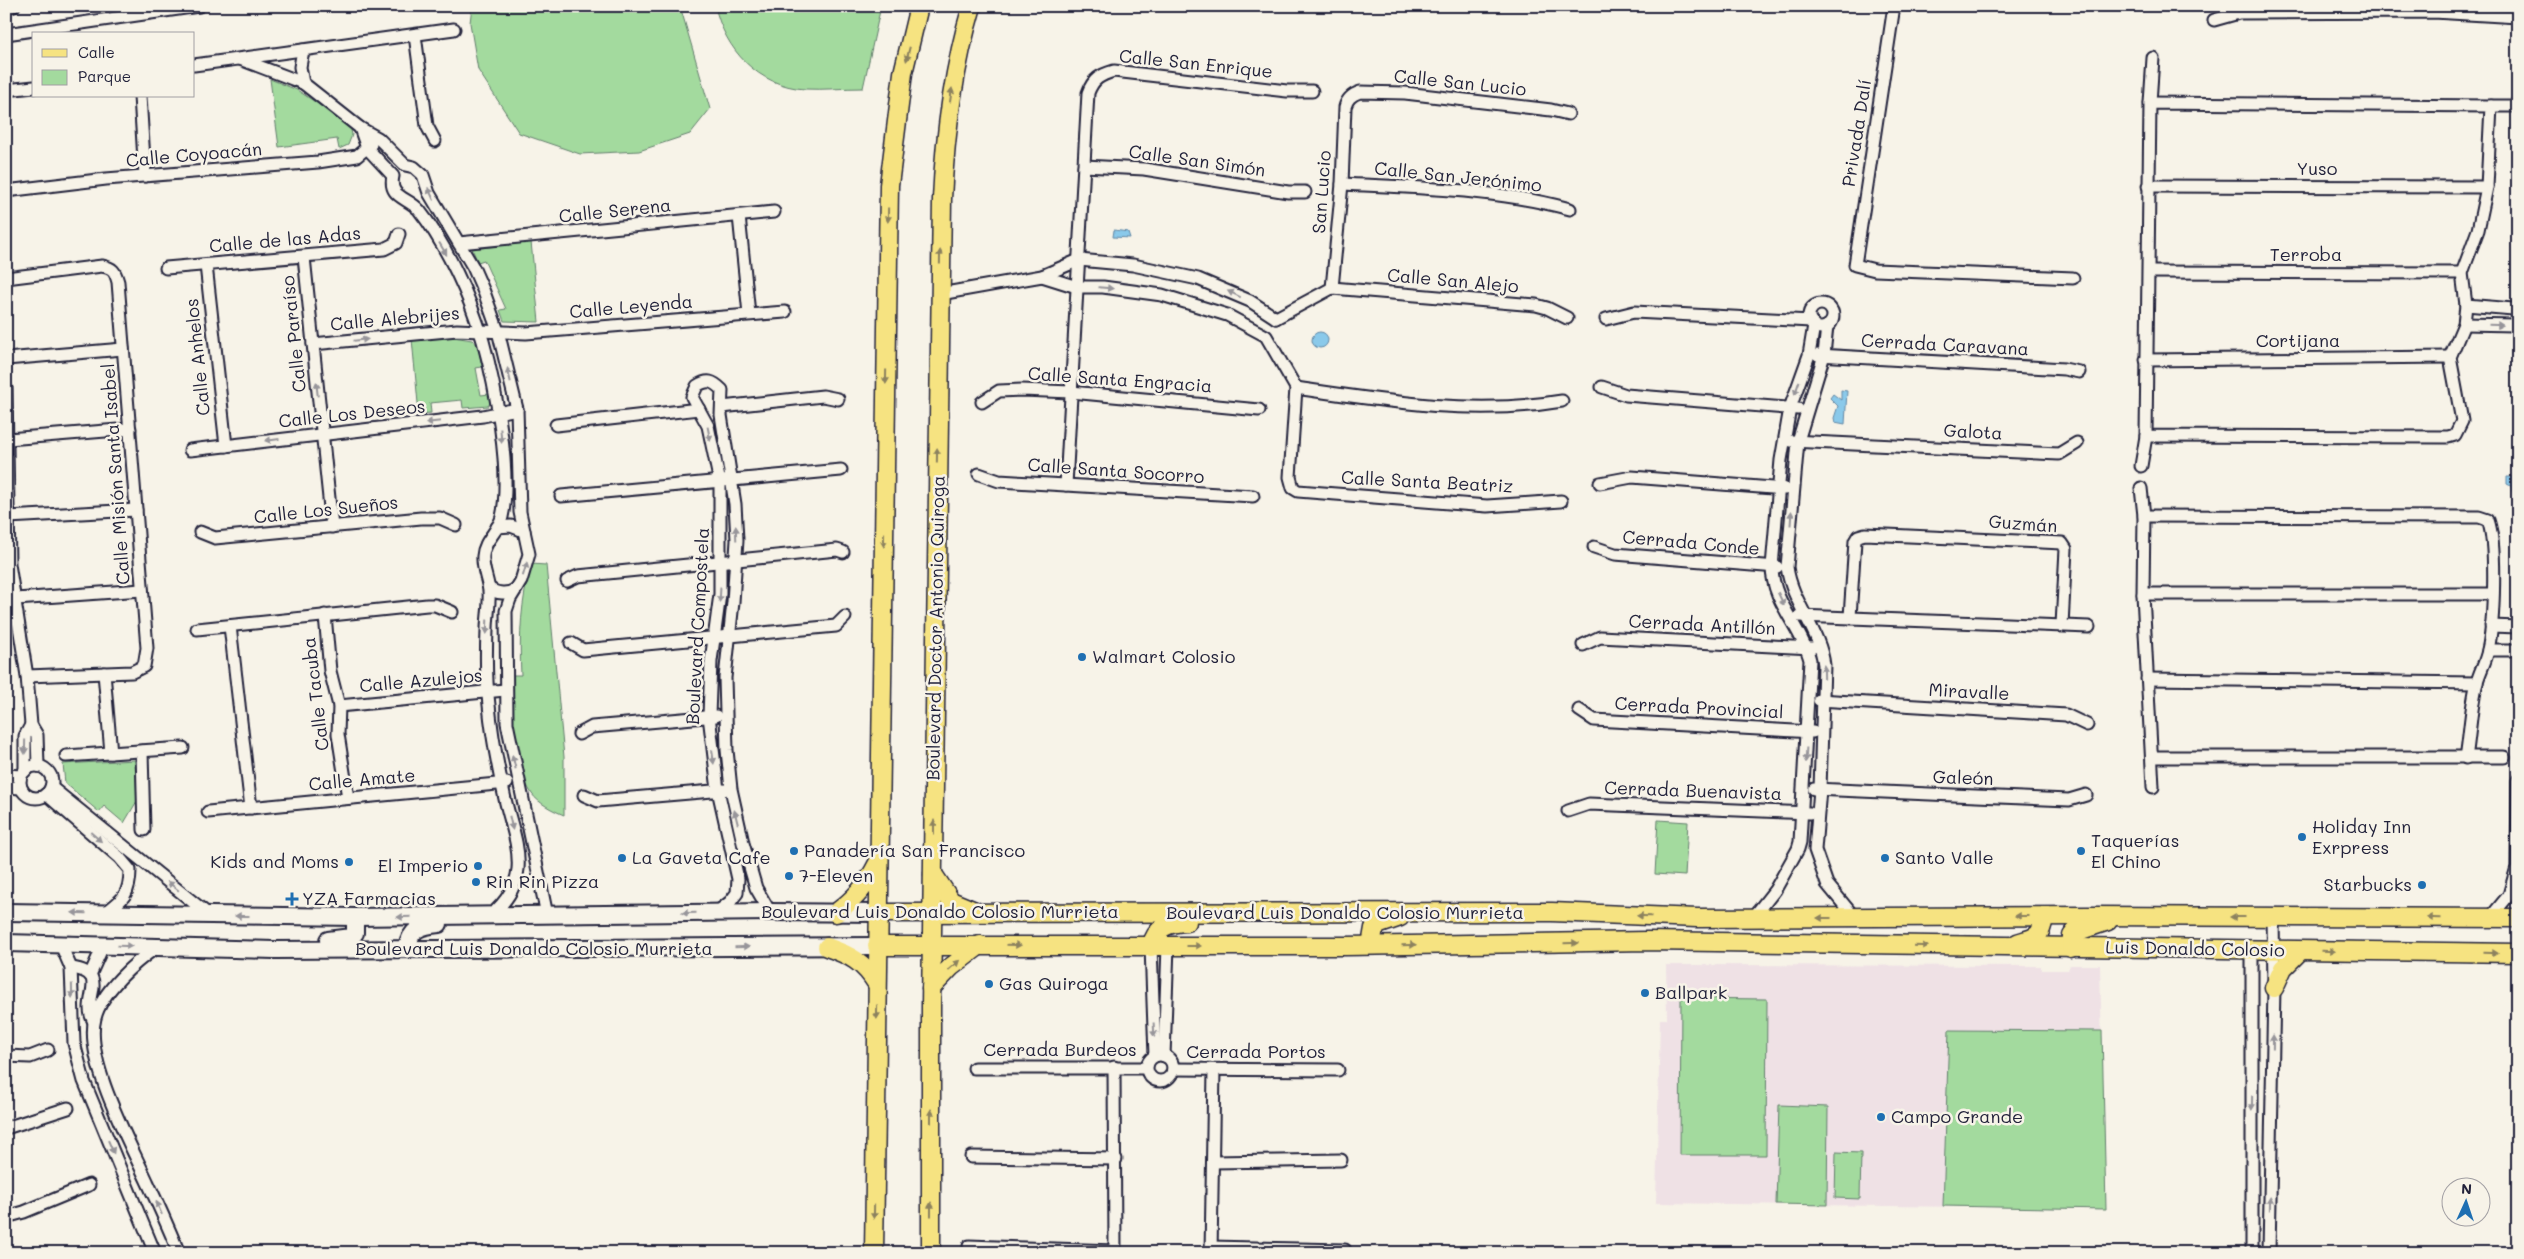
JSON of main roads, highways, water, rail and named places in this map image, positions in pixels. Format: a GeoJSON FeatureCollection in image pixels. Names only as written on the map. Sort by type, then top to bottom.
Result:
{"type":"FeatureCollection","features":[{"type":"Feature","properties":{"kind":"main road"},"geometry":{"type":"LineString","coordinates":[[874,1253],[889,185],[903,73],[919,6]]}},
{"type":"Feature","properties":{"kind":"main road","name":"Boulevard Doctor Antonio Quiroga"},"geometry":{"type":"LineString","coordinates":[[931,1253],[931,946],[940,294],[944,152],[950,94],[961,42],[972,6]]}},
{"type":"Feature","properties":{"kind":"main road"},"geometry":{"type":"LineString","coordinates":[[836,913],[854,900],[865,887],[880,860]]}},
{"type":"Feature","properties":{"kind":"main road"},"geometry":{"type":"LineString","coordinates":[[933,874],[951,900],[982,913]]}},
{"type":"Feature","properties":{"kind":"main road","name":"Boulevard Luis Donaldo Colosio Murrieta"},"geometry":{"type":"LineString","coordinates":[[6,912],[355,917],[770,912],[932,914],[1552,912],[1672,917],[1873,918]]}},
{"type":"Feature","properties":{"kind":"main road"},"geometry":{"type":"LineString","coordinates":[[1371,945],[1374,928],[1380,924],[1412,913]]}},
{"type":"Feature","properties":{"kind":"main road"},"geometry":{"type":"LineString","coordinates":[[1160,947],[1154,936],[1158,929],[1169,923],[1256,920],[1268,914]]}},
{"type":"Feature","properties":{"kind":"main road"},"geometry":{"type":"LineString","coordinates":[[407,949],[411,934],[416,928],[461,922],[472,916]]}},
{"type":"Feature","properties":{"kind":"main road"},"geometry":{"type":"LineString","coordinates":[[2005,947],[2038,936],[2042,930],[2044,916]]}},
{"type":"Feature","properties":{"kind":"main road"},"geometry":{"type":"LineString","coordinates":[[2071,948],[2072,936],[2075,932],[2107,922],[2114,916]]}},
{"type":"Feature","properties":{"kind":"main road","name":"Luis Donaldo Colosio"},"geometry":{"type":"LineString","coordinates":[[1873,918],[2114,916],[2518,918]]}},
{"type":"Feature","properties":{"kind":"main road"},"geometry":{"type":"LineString","coordinates":[[219,949],[273,940],[348,939],[355,933],[355,917]]}},
{"type":"Feature","properties":{"kind":"main road"},"geometry":{"type":"LineString","coordinates":[[1647,941],[1666,933],[1672,917]]}},
{"type":"Feature","properties":{"kind":"main road","name":"Boulevard Luis Donaldo Colosio Murrieta"},"geometry":{"type":"LineString","coordinates":[[6,943],[219,949],[980,945],[1160,947],[1647,941],[1872,945]]}},
{"type":"Feature","properties":{"kind":"main road"},"geometry":{"type":"LineString","coordinates":[[931,988],[951,967],[980,945]]}},
{"type":"Feature","properties":{"kind":"main road","name":"Luis Donaldo Colosio"},"geometry":{"type":"LineString","coordinates":[[1872,945],[2518,953]]}},
{"type":"Feature","properties":{"kind":"main road"},"geometry":{"type":"LineString","coordinates":[[827,947],[856,958],[869,970],[877,984]]}},
{"type":"Feature","properties":{"kind":"main road"},"geometry":{"type":"LineString","coordinates":[[2274,988],[2283,968],[2300,950]]}},
{"type":"Feature","properties":{"kind":"water"},"geometry":{"type":"Polygon","coordinates":[[[1114,230],[1128,232],[1130,238],[1113,237],[1114,230]]]}},
{"type":"Feature","properties":{"kind":"water"},"geometry":{"type":"Polygon","coordinates":[[[1320,332],[1328,340],[1320,348],[1312,340],[1320,332]]]}},
{"type":"Feature","properties":{"kind":"water"},"geometry":{"type":"Polygon","coordinates":[[[1841,390],[1847,391],[1845,424],[1835,422],[1834,418],[1838,406],[1830,398],[1833,394],[1841,400],[1841,390]]]}},
{"type":"Feature","properties":{"kind":"water"},"geometry":{"type":"Polygon","coordinates":[[[2507,477],[2518,477],[2518,492],[2512,492],[2511,486],[2507,484],[2507,477]]]}},
{"type":"Feature","properties":{"kind":"place","name":"Walmart Colosio"},"geometry":{"type":"Point","coordinates":[1082,657]}},
{"type":"Feature","properties":{"kind":"place","name":"Holiday Inn Exrpress"},"geometry":{"type":"Point","coordinates":[2302,837]}},
{"type":"Feature","properties":{"kind":"place","name":"Panadería San Francisco"},"geometry":{"type":"Point","coordinates":[794,851]}},
{"type":"Feature","properties":{"kind":"place","name":"Taquerías El Chino"},"geometry":{"type":"Point","coordinates":[2081,851]}},
{"type":"Feature","properties":{"kind":"place","name":"La Gaveta Cafe"},"geometry":{"type":"Point","coordinates":[622,858]}},
{"type":"Feature","properties":{"kind":"place","name":"Santo Valle"},"geometry":{"type":"Point","coordinates":[1885,858]}},
{"type":"Feature","properties":{"kind":"place","name":"Kids and Moms"},"geometry":{"type":"Point","coordinates":[349,862]}},
{"type":"Feature","properties":{"kind":"place","name":"El Imperio"},"geometry":{"type":"Point","coordinates":[478,866]}},
{"type":"Feature","properties":{"kind":"place","name":"7-Eleven"},"geometry":{"type":"Point","coordinates":[789,876]}},
{"type":"Feature","properties":{"kind":"place","name":"Rin Rin Pizza"},"geometry":{"type":"Point","coordinates":[476,882]}},
{"type":"Feature","properties":{"kind":"place","name":"Starbucks"},"geometry":{"type":"Point","coordinates":[2422,885]}},
{"type":"Feature","properties":{"kind":"place","name":"YZA Farmacias"},"geometry":{"type":"Point","coordinates":[292,899]}},
{"type":"Feature","properties":{"kind":"place","name":"Gas Quiroga"},"geometry":{"type":"Point","coordinates":[989,984]}},
{"type":"Feature","properties":{"kind":"place","name":"Ballpark"},"geometry":{"type":"Point","coordinates":[1645,993]}},
{"type":"Feature","properties":{"kind":"place","name":"Campo Grande"},"geometry":{"type":"Point","coordinates":[1881,1117]}}]}
